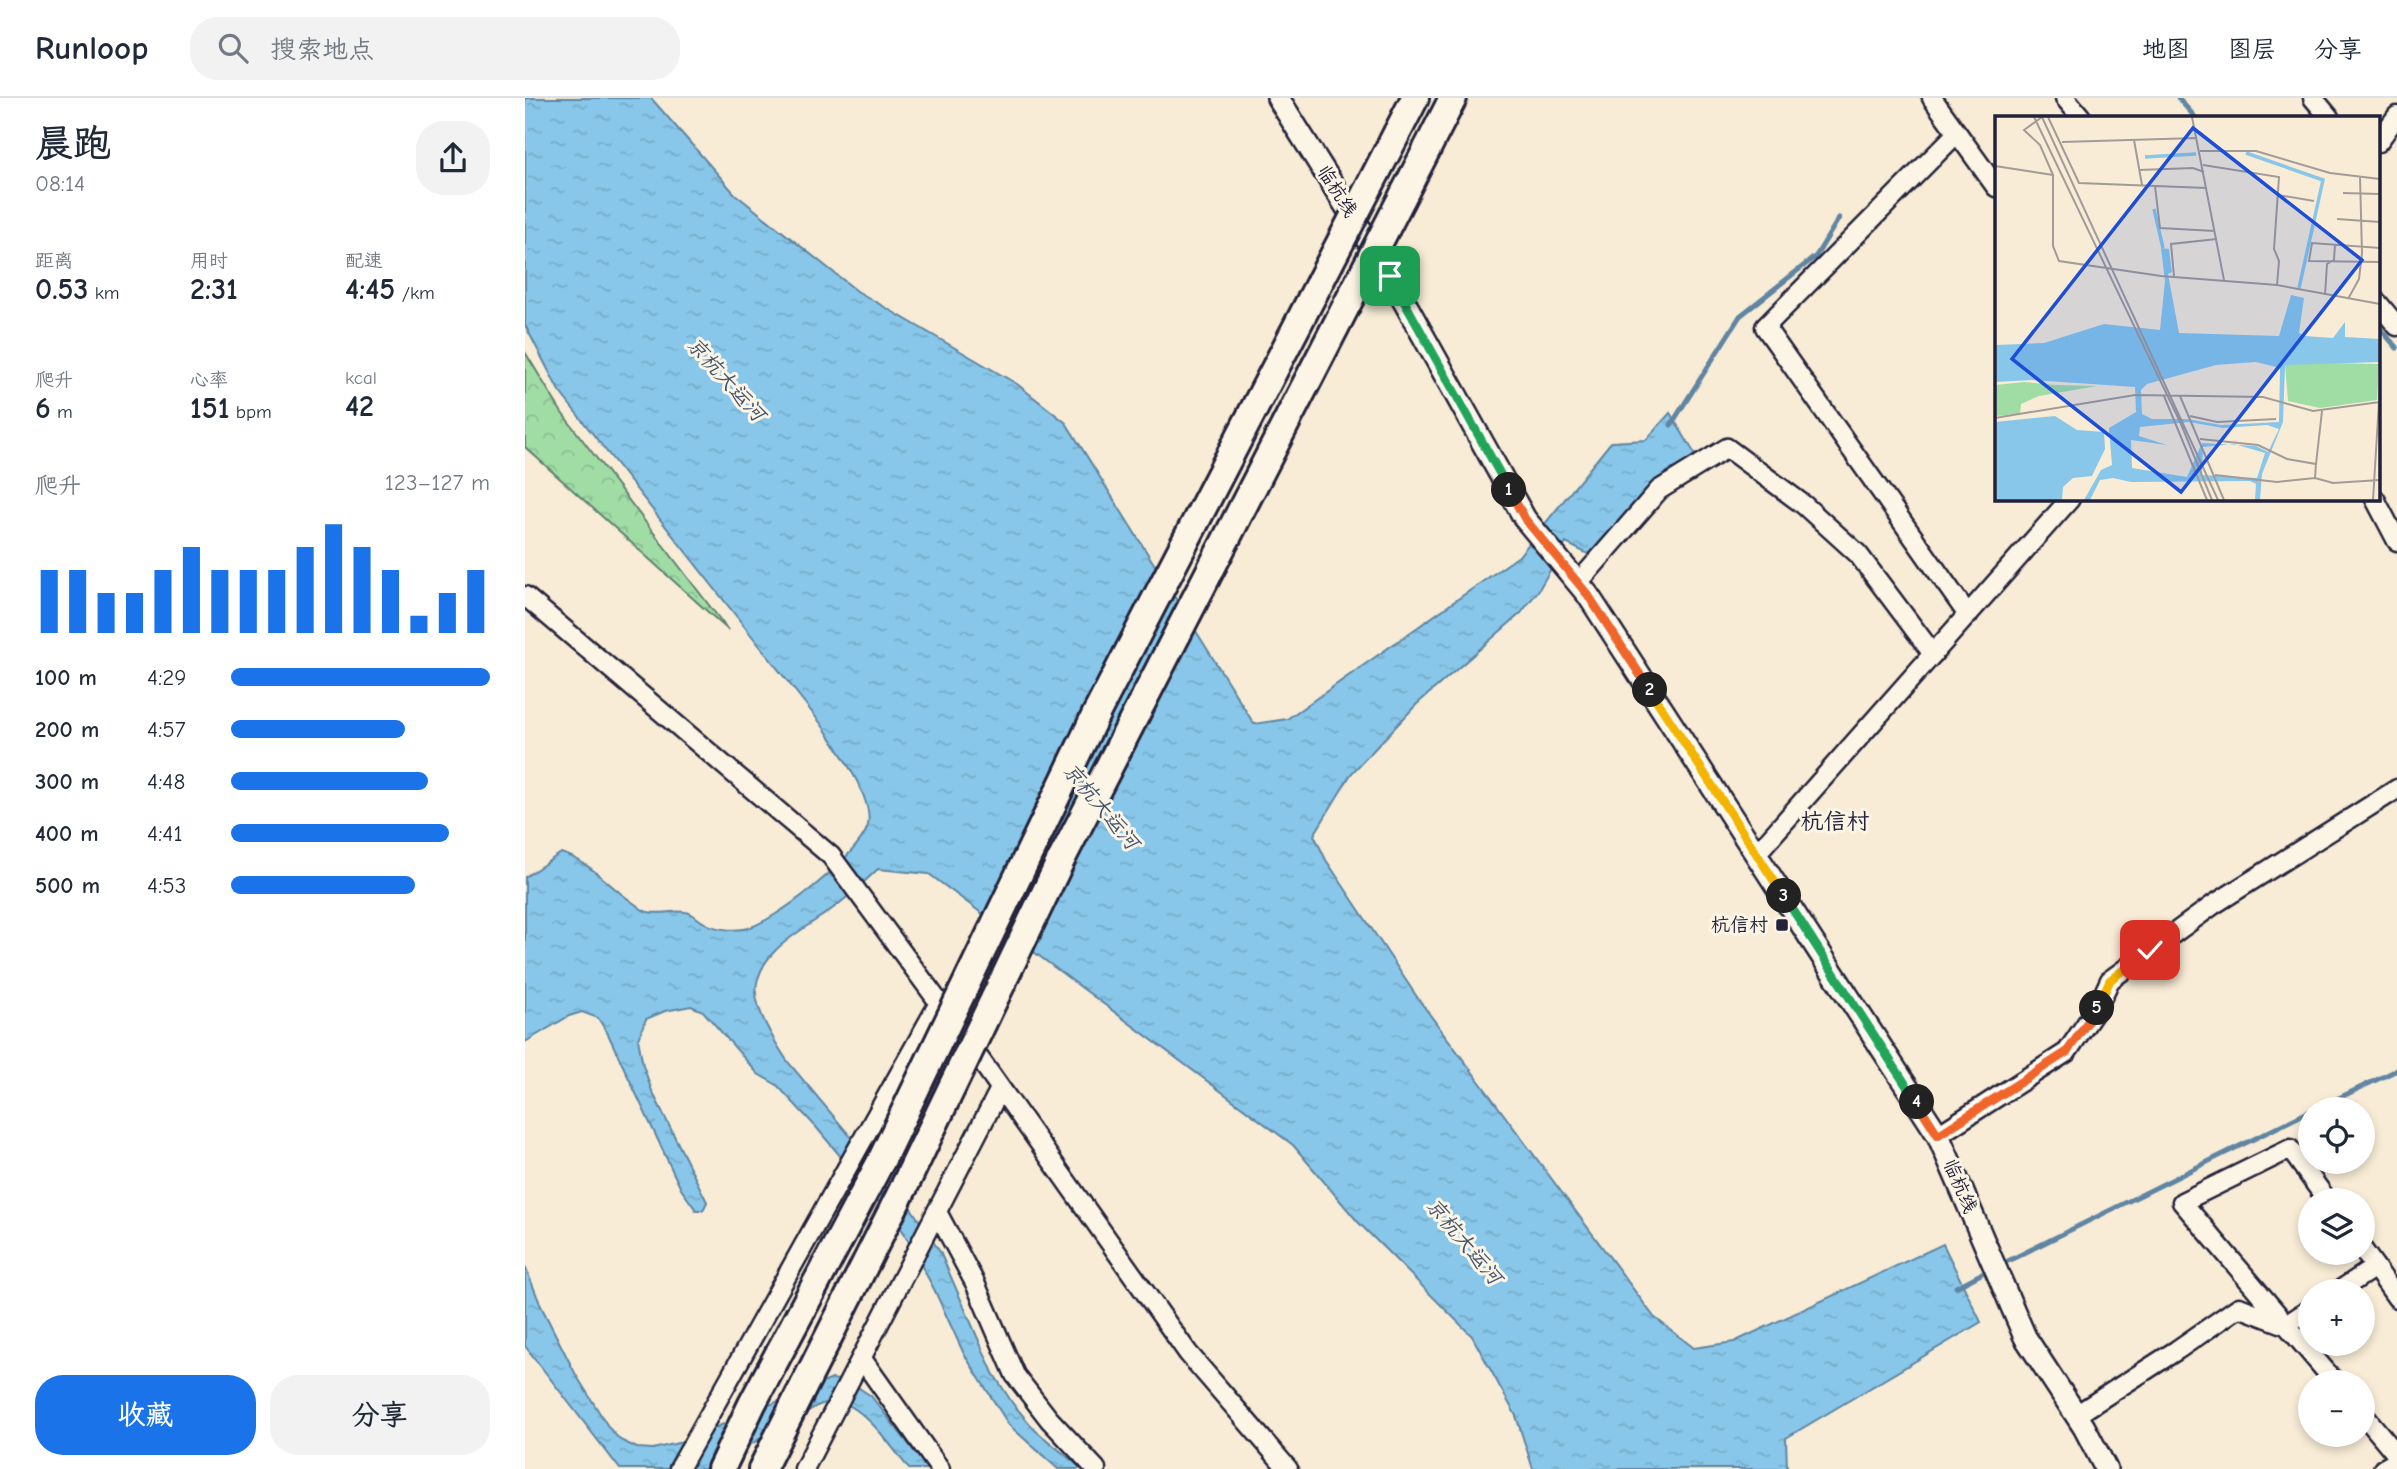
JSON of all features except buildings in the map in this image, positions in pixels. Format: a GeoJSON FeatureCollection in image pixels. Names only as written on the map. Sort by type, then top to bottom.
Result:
{"type":"FeatureCollection","features":[{"type":"Feature","properties":{"kind":"main road"},"geometry":{"type":"LineString","coordinates":[[722,1469],[752,1404],[881,1161],[1097,712],[1415,98]]}},
{"type":"Feature","properties":{"kind":"main road"},"geometry":{"type":"LineString","coordinates":[[762,1469],[910,1175],[1061,862],[1453,98]]}},
{"type":"Feature","properties":{"kind":"street","name":"临杭线"},"geometry":{"type":"LineString","coordinates":[[1278,98],[1390,276],[1525,519],[1588,595],[1938,1135],[2025,1337],[2076,1415],[2106,1469]]}},
{"type":"Feature","properties":{"kind":"street"},"geometry":{"type":"LineString","coordinates":[[1932,98],[1995,186]]}},
{"type":"Feature","properties":{"kind":"street"},"geometry":{"type":"LineString","coordinates":[[2065,98],[2080,116]]}},
{"type":"Feature","properties":{"kind":"street"},"geometry":{"type":"LineString","coordinates":[[2313,98],[2328,116]]}},
{"type":"Feature","properties":{"kind":"street"},"geometry":{"type":"LineString","coordinates":[[2379,141],[2397,116]]}},
{"type":"Feature","properties":{"kind":"street"},"geometry":{"type":"LineString","coordinates":[[1958,133],[1765,327],[1968,615]]}},
{"type":"Feature","properties":{"kind":"street"},"geometry":{"type":"LineString","coordinates":[[2379,304],[2397,326]]}},
{"type":"Feature","properties":{"kind":"street"},"geometry":{"type":"LineString","coordinates":[[1578,583],[1659,490],[1727,448],[1804,505],[1858,554],[1933,654]]}},
{"type":"Feature","properties":{"kind":"street"},"geometry":{"type":"LineString","coordinates":[[1756,854],[2069,500]]}},
{"type":"Feature","properties":{"kind":"street"},"geometry":{"type":"LineString","coordinates":[[2376,500],[2397,541]]}},
{"type":"Feature","properties":{"kind":"street"},"geometry":{"type":"LineString","coordinates":[[525,596],[831,856],[1188,1353],[1288,1469]]}},
{"type":"Feature","properties":{"kind":"street"},"geometry":{"type":"LineString","coordinates":[[1938,1135],[2067,1052],[2097,1008],[2110,980],[2213,905],[2397,789]]}},
{"type":"Feature","properties":{"kind":"street"},"geometry":{"type":"LineString","coordinates":[[679,1469],[939,1003]]}},
{"type":"Feature","properties":{"kind":"street"},"geometry":{"type":"LineString","coordinates":[[804,1469],[1000,1089]]}},
{"type":"Feature","properties":{"kind":"street"},"geometry":{"type":"LineString","coordinates":[[2318,1188],[2290,1149],[2182,1202],[2325,1370]]}},
{"type":"Feature","properties":{"kind":"street"},"geometry":{"type":"LineString","coordinates":[[937,1212],[975,1283],[1015,1375],[1049,1419],[1095,1469]]}},
{"type":"Feature","properties":{"kind":"street"},"geometry":{"type":"LineString","coordinates":[[2357,1279],[2375,1267],[2397,1298]]}},
{"type":"Feature","properties":{"kind":"street"},"geometry":{"type":"LineString","coordinates":[[2076,1415],[2239,1307],[2286,1325]]}},
{"type":"Feature","properties":{"kind":"street"},"geometry":{"type":"LineString","coordinates":[[2286,1325],[2298,1317]]}},
{"type":"Feature","properties":{"kind":"street"},"geometry":{"type":"LineString","coordinates":[[862,1359],[940,1469]]}},
{"type":"Feature","properties":{"kind":"street"},"geometry":{"type":"LineString","coordinates":[[2375,1428],[2397,1455]]}},
{"type":"Feature","properties":{"kind":"street"},"geometry":{"type":"LineString","coordinates":[[2383,1469],[2397,1461]]}},
{"type":"Feature","properties":{"kind":"green space"},"geometry":{"type":"Polygon","coordinates":[[[525,352],[562,413],[728,630],[525,447],[525,352]]]}},
{"type":"Feature","properties":{"kind":"water","name":"京杭大运河"},"geometry":{"type":"Polygon","coordinates":[[[525,98],[651,98],[735,194],[857,291],[1017,384],[1066,423],[1254,724],[1287,719],[1519,556],[1611,442],[1646,440],[1670,413],[1695,454],[1592,556],[1566,543],[1538,591],[1521,613],[1417,704],[1351,774],[1314,835],[1326,860],[1419,1000],[1654,1317],[1694,1348],[1734,1342],[1943,1244],[1981,1322],[1786,1438],[1787,1469],[1533,1469],[1516,1416],[1472,1336],[1358,1222],[1293,1145],[929,874],[878,869],[841,902],[777,948],[760,973],[756,988],[758,1006],[788,1062],[913,1211],[940,1252],[993,1373],[1013,1404],[1035,1430],[1082,1469],[1058,1469],[1009,1425],[964,1354],[903,1231],[777,1085],[758,1074],[703,1011],[691,1006],[665,1011],[646,1019],[638,1039],[652,1091],[707,1202],[703,1210],[696,1210],[681,1189],[598,1018],[582,1012],[569,1016],[525,1042],[525,877],[561,853],[591,868],[641,909],[658,913],[688,912],[712,926],[728,930],[744,929],[757,925],[794,902],[834,869],[862,837],[868,825],[868,814],[853,774],[822,725],[559,391],[525,325],[525,98]]]}},
{"type":"Feature","properties":{"kind":"water"},"geometry":{"type":"Polygon","coordinates":[[[525,1266],[541,1306],[576,1375],[609,1428],[620,1440],[637,1448],[653,1449],[678,1443],[832,1379],[850,1382],[871,1396],[928,1469],[909,1469],[866,1418],[844,1403],[834,1401],[817,1406],[708,1469],[620,1469],[525,1346],[525,1266]]]}},
{"type":"Feature","properties":{"kind":"waterway"},"geometry":{"type":"LineString","coordinates":[[2178,98],[2194,116]]}},
{"type":"Feature","properties":{"kind":"waterway"},"geometry":{"type":"LineString","coordinates":[[1671,425],[1740,316],[1816,256],[1839,218]]}},
{"type":"Feature","properties":{"kind":"waterway"},"geometry":{"type":"LineString","coordinates":[[2379,327],[2397,348]]}},
{"type":"Feature","properties":{"kind":"waterway"},"geometry":{"type":"LineString","coordinates":[[2341,1097],[2397,1070]]}},
{"type":"Feature","properties":{"kind":"waterway"},"geometry":{"type":"LineString","coordinates":[[2008,1261],[2298,1117]]}},
{"type":"Feature","properties":{"kind":"waterway"},"geometry":{"type":"LineString","coordinates":[[1956,1287],[1981,1274]]}},
{"type":"Feature","properties":{"kind":"place","name":"杭信村"},"geometry":{"type":"Point","coordinates":[1782,925]}},
{"type":"Feature","properties":{"kind":"district","name":"杭信村"},"geometry":{"type":"Point","coordinates":[1835,821]}},
{"type":"Feature","properties":{"kind":"route"},"geometry":{"type":"LineString","coordinates":[[1390,276],[1525,519],[1588,595],[1938,1135],[2067,1052],[2097,1008],[2110,980],[2150,950]]}}]}
